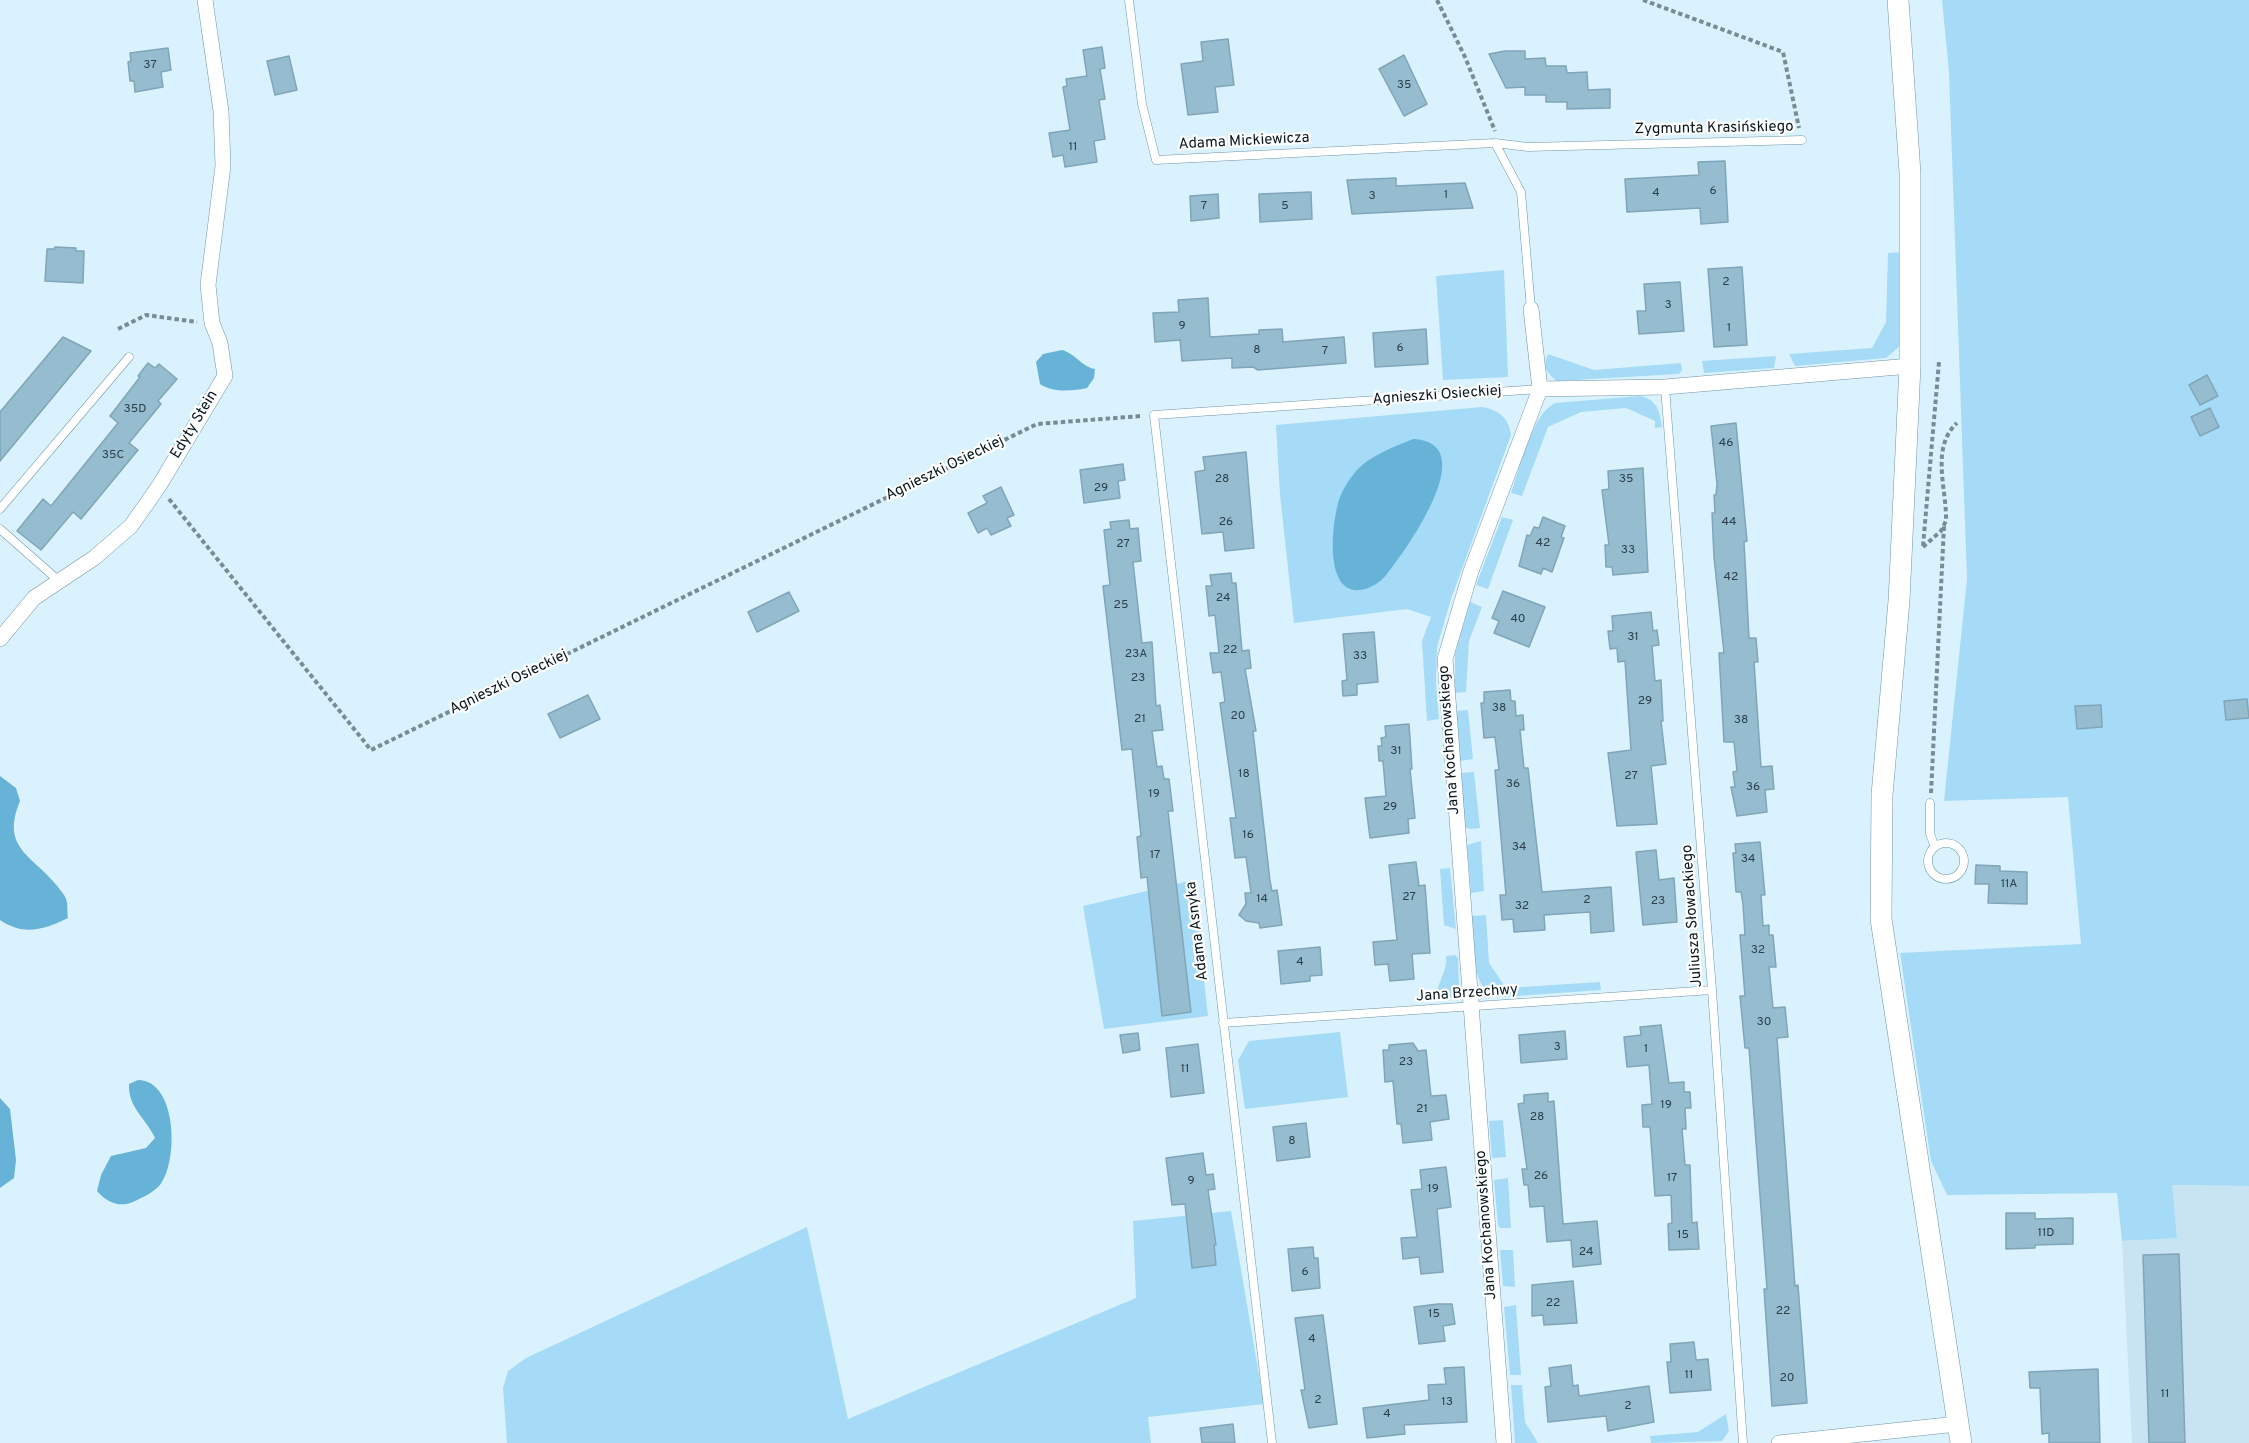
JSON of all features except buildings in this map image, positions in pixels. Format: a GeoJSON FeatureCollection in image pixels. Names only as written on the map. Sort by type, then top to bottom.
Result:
{"type":"FeatureCollection","features":[{"type":"Feature","properties":{"kind":"street","name":"Edyty Stein"},"geometry":{"type":"LineString","coordinates":[[0,639],[34,598],[94,558],[130,526],[159,486],[225,376],[220,343],[212,323],[208,285],[223,166],[221,111],[205,0]]}},
{"type":"Feature","properties":{"kind":"street"},"geometry":{"type":"LineString","coordinates":[[1779,1443],[1959,1433],[1881,919],[1882,795],[1901,564],[1910,366],[1910,173],[1898,0]]}},
{"type":"Feature","properties":{"kind":"street","name":"Jana Kochanowskiego"},"geometry":{"type":"LineString","coordinates":[[1504,1443],[1444,659],[1471,571],[1540,389],[1531,309]]}},
{"type":"Feature","properties":{"kind":"street","name":"Agnieszki Osieckiej"},"geometry":{"type":"LineString","coordinates":[[1540,389],[1665,387],[1910,366]]}},
{"type":"Feature","properties":{"kind":"lane","name":"Adama Mickiewicza"},"geometry":{"type":"LineString","coordinates":[[1129,0],[1142,104],[1156,160],[1495,143]]}},
{"type":"Feature","properties":{"kind":"lane","name":"Zygmunta Krasińskiego"},"geometry":{"type":"LineString","coordinates":[[1495,143],[1528,147],[1802,140]]}},
{"type":"Feature","properties":{"kind":"lane","name":"Jana Kochanowskiego"},"geometry":{"type":"LineString","coordinates":[[1495,143],[1521,192],[1531,309]]}},
{"type":"Feature","properties":{"kind":"lane"},"geometry":{"type":"LineString","coordinates":[[0,509],[129,357]]}},
{"type":"Feature","properties":{"kind":"lane","name":"Juliusza Słowackiego"},"geometry":{"type":"LineString","coordinates":[[1665,387],[1712,990],[1743,1443]]}},
{"type":"Feature","properties":{"kind":"lane","name":"Agnieszki Osieckiej"},"geometry":{"type":"LineString","coordinates":[[1154,415],[1540,389]]}},
{"type":"Feature","properties":{"kind":"lane","name":"Adama Asnyka"},"geometry":{"type":"LineString","coordinates":[[1154,415],[1272,1443]]}},
{"type":"Feature","properties":{"kind":"lane"},"geometry":{"type":"LineString","coordinates":[[0,529],[59,581]]}},
{"type":"Feature","properties":{"kind":"lane"},"geometry":{"type":"LineString","coordinates":[[1930,803],[1930,834],[1935,848]]}},
{"type":"Feature","properties":{"kind":"lane"},"geometry":{"type":"LineString","coordinates":[[1946,843],[1957,847],[1964,857],[1959,873],[1949,879],[1934,874],[1929,858],[1935,848],[1946,843]]}},
{"type":"Feature","properties":{"kind":"lane","name":"Jana Brzechwy"},"geometry":{"type":"LineString","coordinates":[[1222,1023],[1712,990]]}},
{"type":"Feature","properties":{"kind":"path"},"geometry":{"type":"LineString","coordinates":[[1437,0],[1495,127],[1495,143]]}},
{"type":"Feature","properties":{"kind":"path","name":"Zygmunta Krasińskiego"},"geometry":{"type":"LineString","coordinates":[[1643,0],[1783,52],[1802,140]]}},
{"type":"Feature","properties":{"kind":"path"},"geometry":{"type":"LineString","coordinates":[[118,329],[146,315],[212,323]]}},
{"type":"Feature","properties":{"kind":"path"},"geometry":{"type":"LineString","coordinates":[[1922,558],[1939,362]]}},
{"type":"Feature","properties":{"kind":"path","name":"Agnieszki Osieckiej"},"geometry":{"type":"LineString","coordinates":[[159,486],[371,750],[1037,424],[1154,415]]}},
{"type":"Feature","properties":{"kind":"path"},"geometry":{"type":"LineString","coordinates":[[1930,803],[1944,526],[1942,453],[1944,439],[1957,423]]}},
{"type":"Feature","properties":{"kind":"path"},"geometry":{"type":"LineString","coordinates":[[1901,564],[1944,526]]}},
{"type":"Feature","properties":{"kind":"shaded area"},"geometry":{"type":"Polygon","coordinates":[[[1942,0],[2249,0],[2249,1186],[2172,1185],[2177,1238],[2122,1241],[2117,1193],[1947,1195],[1931,1161],[1900,953],[2081,944],[2068,797],[1944,801],[1967,579],[1949,72],[1942,0]]]}},
{"type":"Feature","properties":{"kind":"shaded area"},"geometry":{"type":"Polygon","coordinates":[[[1902,252],[1900,346],[1886,358],[1795,366],[1789,354],[1872,348],[1886,322],[1888,253],[1902,252]]]}},
{"type":"Feature","properties":{"kind":"shaded area"},"geometry":{"type":"Polygon","coordinates":[[[1504,270],[1508,377],[1443,380],[1436,276],[1504,270]]]}},
{"type":"Feature","properties":{"kind":"shaded area"},"geometry":{"type":"Polygon","coordinates":[[[1062,350],[1086,366],[1095,369],[1094,378],[1087,388],[1057,390],[1040,384],[1036,362],[1043,354],[1062,350]]]}},
{"type":"Feature","properties":{"kind":"shaded area"},"geometry":{"type":"Polygon","coordinates":[[[1548,354],[1594,370],[1681,363],[1682,370],[1679,374],[1557,381],[1546,369],[1548,354]]]}},
{"type":"Feature","properties":{"kind":"shaded area"},"geometry":{"type":"Polygon","coordinates":[[[1776,356],[1774,368],[1704,373],[1702,361],[1776,356]]]}},
{"type":"Feature","properties":{"kind":"shaded area"},"geometry":{"type":"Polygon","coordinates":[[[1640,396],[1650,400],[1657,407],[1662,427],[1655,428],[1655,421],[1626,408],[1581,412],[1548,427],[1522,496],[1511,493],[1527,443],[1539,419],[1547,409],[1555,403],[1640,396]]]}},
{"type":"Feature","properties":{"kind":"shaded area"},"geometry":{"type":"Polygon","coordinates":[[[1482,407],[1502,416],[1508,424],[1511,435],[1451,599],[1437,647],[1436,683],[1439,719],[1427,721],[1422,641],[1431,617],[1407,609],[1294,623],[1280,495],[1276,425],[1482,407]]]}},
{"type":"Feature","properties":{"kind":"shaded area"},"geometry":{"type":"Polygon","coordinates":[[[1413,439],[1433,445],[1442,458],[1441,477],[1434,499],[1409,543],[1385,577],[1368,588],[1360,590],[1348,588],[1340,580],[1335,568],[1333,553],[1337,507],[1345,486],[1357,470],[1369,460],[1413,439]]]}},
{"type":"Feature","properties":{"kind":"shaded area"},"geometry":{"type":"Polygon","coordinates":[[[1502,517],[1513,520],[1488,589],[1476,585],[1502,517]]]}},
{"type":"Feature","properties":{"kind":"shaded area"},"geometry":{"type":"Polygon","coordinates":[[[1470,602],[1482,607],[1469,641],[1466,692],[1455,693],[1455,654],[1470,602]]]}},
{"type":"Feature","properties":{"kind":"shaded area"},"geometry":{"type":"Polygon","coordinates":[[[1468,710],[1473,759],[1460,761],[1456,711],[1468,710]]]}},
{"type":"Feature","properties":{"kind":"shaded area"},"geometry":{"type":"Polygon","coordinates":[[[1474,772],[1480,828],[1470,829],[1465,827],[1461,773],[1474,772]]]}},
{"type":"Feature","properties":{"kind":"shaded area"},"geometry":{"type":"Polygon","coordinates":[[[0,776],[16,788],[20,801],[14,830],[17,841],[22,850],[48,876],[66,899],[68,918],[50,926],[25,930],[0,920],[0,776]]]}},
{"type":"Feature","properties":{"kind":"shaded area"},"geometry":{"type":"Polygon","coordinates":[[[1481,841],[1484,891],[1471,893],[1467,845],[1481,841]]]}},
{"type":"Feature","properties":{"kind":"shaded area"},"geometry":{"type":"Polygon","coordinates":[[[1450,868],[1456,929],[1444,925],[1440,869],[1450,868]]]}},
{"type":"Feature","properties":{"kind":"shaded area"},"geometry":{"type":"Polygon","coordinates":[[[1193,880],[1208,1016],[1104,1029],[1083,906],[1193,880]]]}},
{"type":"Feature","properties":{"kind":"shaded area"},"geometry":{"type":"Polygon","coordinates":[[[1486,915],[1489,963],[1506,988],[1600,982],[1601,990],[1502,997],[1491,994],[1479,978],[1474,952],[1472,916],[1486,915]]]}},
{"type":"Feature","properties":{"kind":"shaded area"},"geometry":{"type":"Polygon","coordinates":[[[1455,955],[1458,958],[1459,985],[1450,998],[1436,1001],[1446,956],[1455,955]]]}},
{"type":"Feature","properties":{"kind":"shaded area"},"geometry":{"type":"Polygon","coordinates":[[[1340,1032],[1348,1097],[1245,1109],[1238,1060],[1249,1041],[1340,1032]]]}},
{"type":"Feature","properties":{"kind":"shaded area"},"geometry":{"type":"Polygon","coordinates":[[[138,1080],[151,1084],[161,1093],[167,1107],[172,1141],[170,1158],[166,1174],[157,1188],[133,1202],[118,1204],[109,1201],[97,1191],[101,1175],[111,1156],[146,1148],[155,1138],[131,1100],[129,1084],[138,1080]]]}},
{"type":"Feature","properties":{"kind":"shaded area"},"geometry":{"type":"Polygon","coordinates":[[[0,1098],[10,1109],[16,1160],[14,1178],[0,1188],[0,1098]]]}},
{"type":"Feature","properties":{"kind":"shaded area"},"geometry":{"type":"Polygon","coordinates":[[[1503,1120],[1506,1157],[1492,1158],[1489,1121],[1503,1120]]]}},
{"type":"Feature","properties":{"kind":"shaded area"},"geometry":{"type":"Polygon","coordinates":[[[1508,1178],[1511,1228],[1500,1228],[1494,1180],[1508,1178]]]}},
{"type":"Feature","properties":{"kind":"shaded area"},"geometry":{"type":"Polygon","coordinates":[[[2171,1185],[2249,1186],[2249,1443],[2132,1443],[2122,1241],[2177,1238],[2171,1185]]]}},
{"type":"Feature","properties":{"kind":"shaded area"},"geometry":{"type":"Polygon","coordinates":[[[1231,1211],[1264,1404],[1148,1417],[1151,1443],[507,1443],[503,1388],[508,1371],[526,1358],[807,1227],[848,1419],[1136,1298],[1133,1221],[1231,1211]]]}},
{"type":"Feature","properties":{"kind":"shaded area"},"geometry":{"type":"Polygon","coordinates":[[[1500,1250],[1513,1250],[1515,1287],[1503,1286],[1500,1250]]]}},
{"type":"Feature","properties":{"kind":"shaded area"},"geometry":{"type":"Polygon","coordinates":[[[1516,1305],[1521,1375],[1510,1375],[1504,1307],[1516,1305]]]}},
{"type":"Feature","properties":{"kind":"shaded area"},"geometry":{"type":"Polygon","coordinates":[[[1511,1385],[1522,1385],[1525,1422],[1538,1443],[1515,1443],[1511,1385]]]}},
{"type":"Feature","properties":{"kind":"shaded area"},"geometry":{"type":"Polygon","coordinates":[[[1726,1414],[1729,1431],[1722,1441],[1651,1443],[1650,1436],[1698,1432],[1726,1414]]]}}]}
